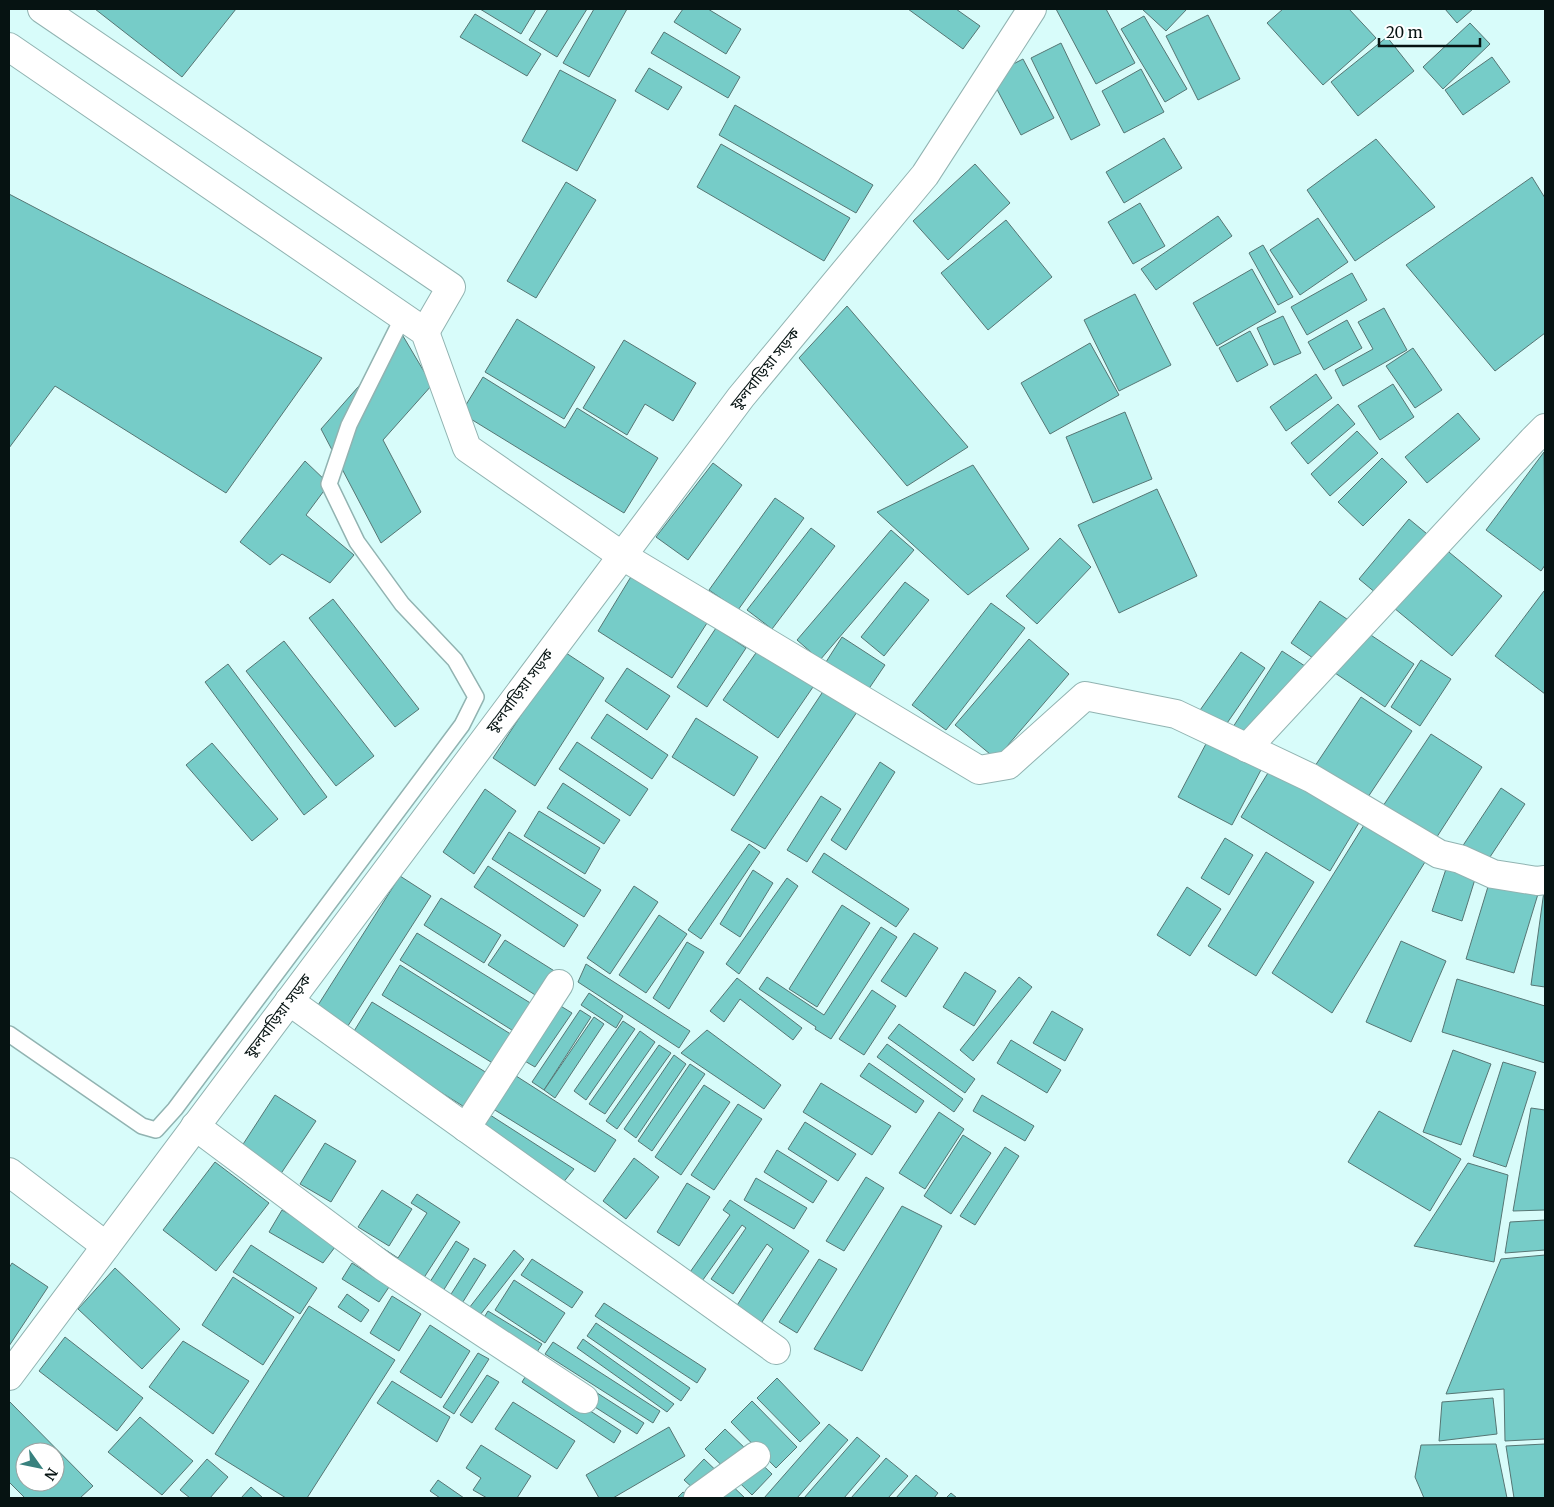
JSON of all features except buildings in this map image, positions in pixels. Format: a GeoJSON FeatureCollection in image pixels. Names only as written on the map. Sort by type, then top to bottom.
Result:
{"type":"FeatureCollection","features":[{"type":"Feature","properties":{"kind":"street"},"geometry":{"type":"LineString","coordinates":[[42,9],[452,287],[414,325]]}},
{"type":"Feature","properties":{"kind":"street","name":"ফুলবাড়িয়া সড়ক"},"geometry":{"type":"LineString","coordinates":[[9,1376],[741,397],[925,175],[1032,9]]}},
{"type":"Feature","properties":{"kind":"street"},"geometry":{"type":"LineString","coordinates":[[9,47],[414,325],[467,448],[621,556],[979,770],[1008,765],[1085,696],[1176,714],[1311,778],[1439,854],[1460,859],[1493,874],[1537,881],[1545,880]]}},
{"type":"Feature","properties":{"kind":"street"},"geometry":{"type":"LineString","coordinates":[[1247,748],[1545,428]]}},
{"type":"Feature","properties":{"kind":"street"},"geometry":{"type":"LineString","coordinates":[[466,1128],[559,984]]}},
{"type":"Feature","properties":{"kind":"street"},"geometry":{"type":"LineString","coordinates":[[289,1001],[776,1350]]}},
{"type":"Feature","properties":{"kind":"street"},"geometry":{"type":"LineString","coordinates":[[195,1126],[384,1267],[584,1399]]}},
{"type":"Feature","properties":{"kind":"street"},"geometry":{"type":"LineString","coordinates":[[9,1172],[106,1246]]}},
{"type":"Feature","properties":{"kind":"street"},"geometry":{"type":"LineString","coordinates":[[698,1498],[756,1456]]}},
{"type":"Feature","properties":{"kind":"lane"},"geometry":{"type":"LineString","coordinates":[[9,1034],[142,1126],[156,1130],[175,1109],[462,725],[476,697],[455,660],[402,604],[357,542],[329,484],[350,425],[414,325]]}}]}
